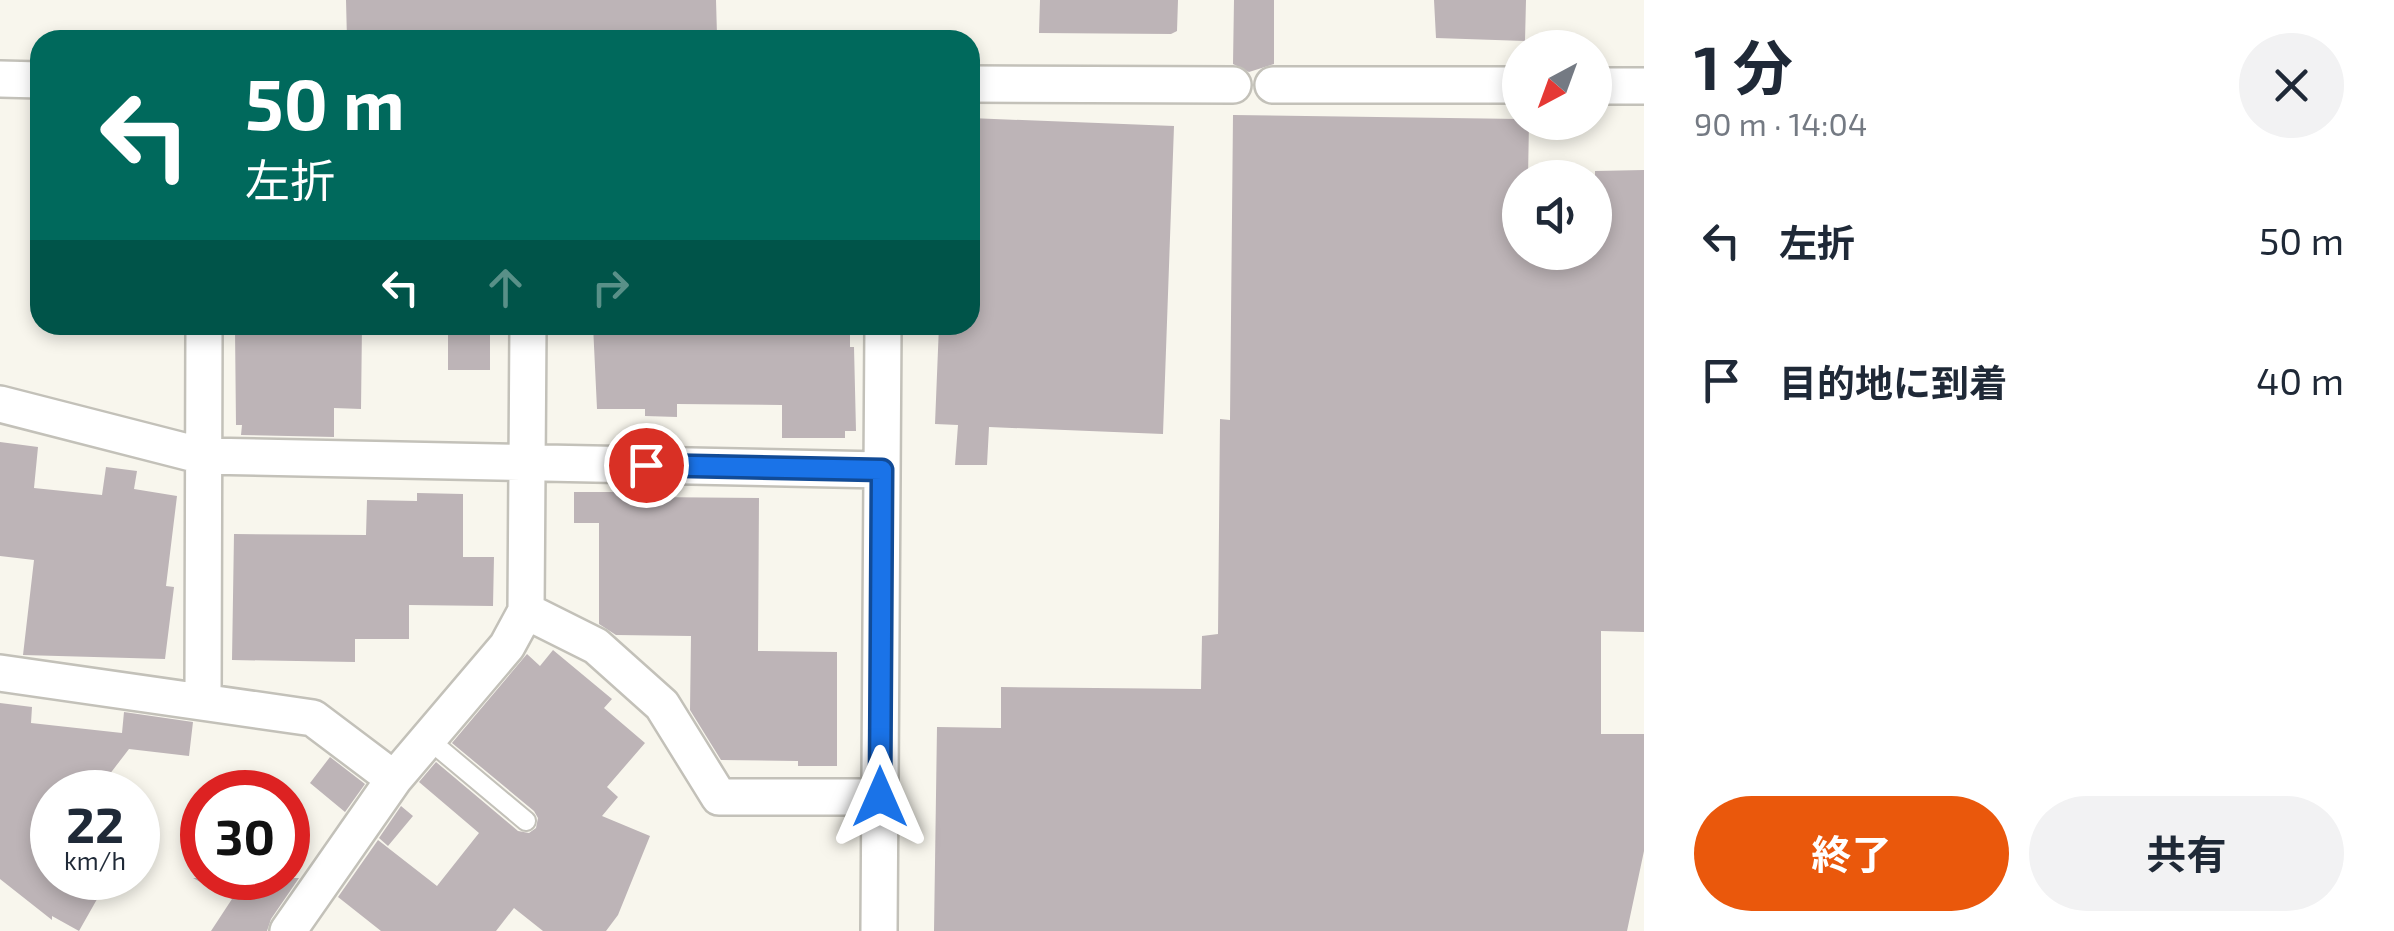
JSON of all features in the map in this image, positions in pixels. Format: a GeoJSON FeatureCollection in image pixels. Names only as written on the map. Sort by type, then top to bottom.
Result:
{"type":"FeatureCollection","features":[{"type":"Feature","properties":{"kind":"street"},"geometry":{"type":"LineString","coordinates":[[0,79],[30,80]]}},
{"type":"Feature","properties":{"kind":"street"},"geometry":{"type":"LineString","coordinates":[[980,84],[1233,85]]}},
{"type":"Feature","properties":{"kind":"street"},"geometry":{"type":"LineString","coordinates":[[1274,85],[1502,85]]}},
{"type":"Feature","properties":{"kind":"street"},"geometry":{"type":"LineString","coordinates":[[1612,86],[1644,86]]}},
{"type":"Feature","properties":{"kind":"street"},"geometry":{"type":"LineString","coordinates":[[203,702],[204,335]]}},
{"type":"Feature","properties":{"kind":"street"},"geometry":{"type":"LineString","coordinates":[[288,931],[394,779],[508,646],[526,611],[528,335]]}},
{"type":"Feature","properties":{"kind":"street"},"geometry":{"type":"LineString","coordinates":[[878,931],[883,335]]}},
{"type":"Feature","properties":{"kind":"street"},"geometry":{"type":"LineString","coordinates":[[0,404],[204,456],[882,470]]}},
{"type":"Feature","properties":{"kind":"street"},"geometry":{"type":"LineString","coordinates":[[526,611],[596,646],[662,705],[718,797],[880,797]]}},
{"type":"Feature","properties":{"kind":"street"},"geometry":{"type":"LineString","coordinates":[[0,674],[313,718],[394,779]]}},
{"type":"Feature","properties":{"kind":"lane"},"geometry":{"type":"LineString","coordinates":[[428,739],[526,821]]}},
{"type":"Feature","properties":{"kind":"building"},"geometry":{"type":"Polygon","coordinates":[[[346,0],[716,0],[717,30],[347,30],[346,0]]]}},
{"type":"Feature","properties":{"kind":"building"},"geometry":{"type":"Polygon","coordinates":[[[1040,0],[1178,0],[1177,31],[1039,33],[1040,0]]]}},
{"type":"Feature","properties":{"kind":"building"},"geometry":{"type":"Polygon","coordinates":[[[1234,0],[1274,0],[1274,64],[1249,72],[1233,64],[1234,0]]]}},
{"type":"Feature","properties":{"kind":"building"},"geometry":{"type":"Polygon","coordinates":[[[1434,0],[1526,0],[1525,30],[1502,30],[1502,40],[1436,38],[1434,0]]]}},
{"type":"Feature","properties":{"kind":"building"},"geometry":{"type":"Polygon","coordinates":[[[1233,115],[1502,119],[1502,140],[1529,140],[1528,160],[1502,160],[1502,270],[1612,270],[1612,171],[1644,170],[1644,632],[1601,631],[1601,734],[1644,734],[1644,851],[1627,931],[934,931],[937,727],[1001,728],[1001,687],[1201,689],[1202,636],[1218,634],[1220,419],[1230,420],[1233,115]]]}},
{"type":"Feature","properties":{"kind":"building"},"geometry":{"type":"Polygon","coordinates":[[[980,118],[1174,126],[1163,434],[989,427],[987,465],[955,465],[958,425],[935,424],[939,335],[980,335],[980,118]]]}},
{"type":"Feature","properties":{"kind":"building"},"geometry":{"type":"Polygon","coordinates":[[[235,335],[362,335],[361,409],[334,408],[334,437],[241,435],[242,425],[236,425],[235,335]]]}},
{"type":"Feature","properties":{"kind":"building"},"geometry":{"type":"Polygon","coordinates":[[[448,335],[490,335],[490,370],[448,370],[448,335]]]}},
{"type":"Feature","properties":{"kind":"building"},"geometry":{"type":"Polygon","coordinates":[[[593,335],[850,335],[850,347],[854,347],[856,431],[845,431],[845,438],[782,438],[782,405],[677,404],[677,417],[645,416],[645,409],[597,409],[593,335]]]}},
{"type":"Feature","properties":{"kind":"building"},"geometry":{"type":"Polygon","coordinates":[[[0,442],[38,447],[34,488],[102,495],[106,467],[137,471],[134,489],[177,496],[166,586],[174,587],[165,659],[23,655],[34,560],[0,556],[0,442]]]}},
{"type":"Feature","properties":{"kind":"building"},"geometry":{"type":"Polygon","coordinates":[[[574,492],[759,498],[758,651],[837,652],[837,766],[721,760],[690,710],[691,636],[616,635],[599,624],[599,523],[574,523],[574,492]]]}},
{"type":"Feature","properties":{"kind":"building"},"geometry":{"type":"Polygon","coordinates":[[[417,493],[463,494],[463,557],[494,557],[493,606],[409,605],[409,639],[355,639],[355,662],[232,660],[234,534],[366,535],[367,500],[417,501],[417,493]]]}},
{"type":"Feature","properties":{"kind":"building"},"geometry":{"type":"Polygon","coordinates":[[[553,650],[612,699],[604,708],[645,743],[607,787],[618,797],[602,816],[650,836],[618,915],[606,931],[543,931],[514,908],[496,931],[381,931],[338,897],[378,840],[437,886],[479,833],[419,782],[436,762],[518,831],[529,833],[536,828],[538,818],[534,811],[452,743],[527,654],[540,666],[553,650]]]}},
{"type":"Feature","properties":{"kind":"building"},"geometry":{"type":"Polygon","coordinates":[[[0,703],[32,707],[31,723],[122,733],[124,712],[193,722],[189,756],[129,749],[113,770],[30,770],[30,900],[97,900],[79,931],[52,916],[52,920],[0,879],[0,703]]]}},
{"type":"Feature","properties":{"kind":"building"},"geometry":{"type":"Polygon","coordinates":[[[330,757],[365,784],[345,812],[310,783],[330,757]]]}},
{"type":"Feature","properties":{"kind":"building"},"geometry":{"type":"Polygon","coordinates":[[[401,806],[413,816],[388,846],[379,838],[401,806]]]}},
{"type":"Feature","properties":{"kind":"building"},"geometry":{"type":"Polygon","coordinates":[[[231,900],[284,900],[267,931],[211,931],[231,900]]]}},
{"type":"Feature","properties":{"kind":"route"},"geometry":{"type":"LineString","coordinates":[[646,465],[882,470],[880,797]]}}]}
